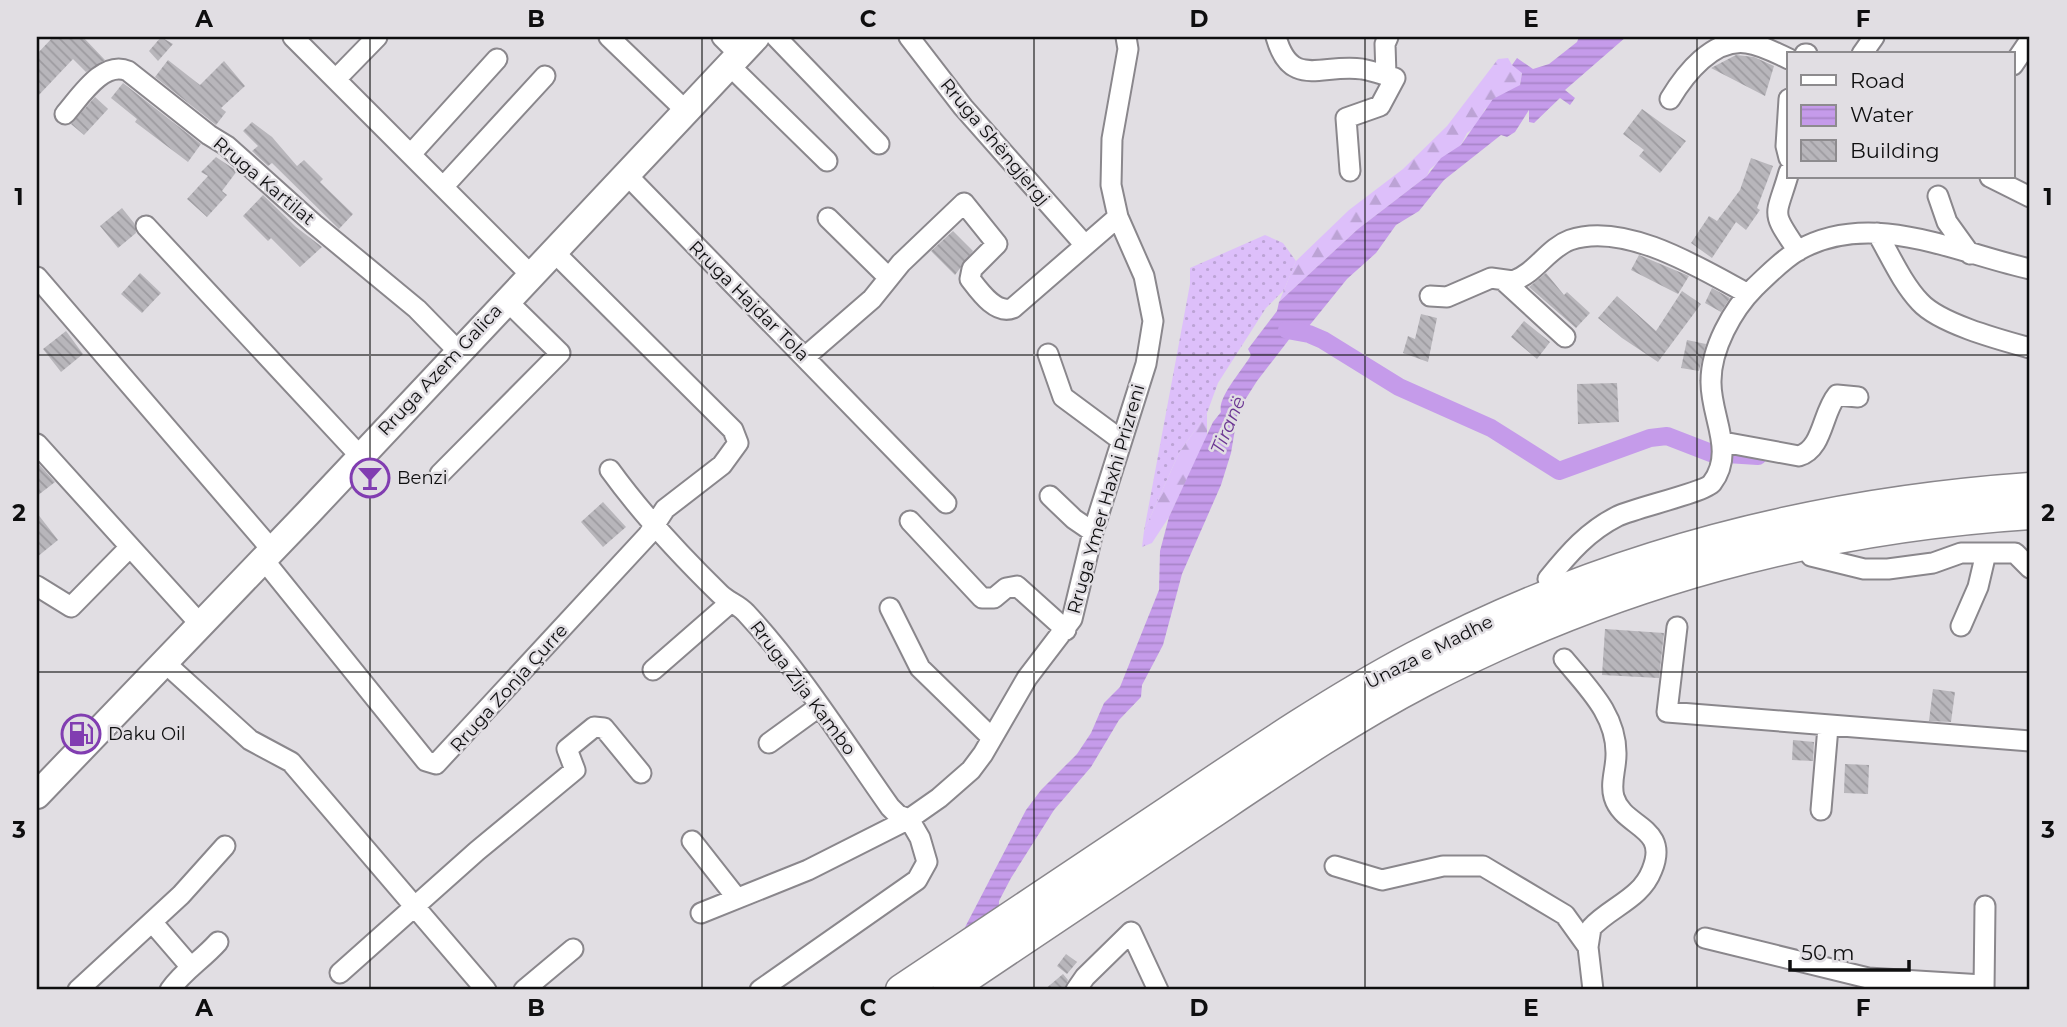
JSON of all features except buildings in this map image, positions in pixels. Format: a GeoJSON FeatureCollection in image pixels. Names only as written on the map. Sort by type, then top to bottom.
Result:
{"type":"FeatureCollection","features":[{"type":"Feature","properties":{"kind":"highway"},"geometry":{"type":"LineString","coordinates":[[2030,472],[1805,505],[1649,545],[1488,608],[1455,625],[1425,666],[1465,672],[1541,638],[1672,592],[1811,556],[1922,537],[1984,532],[2030,533]]}},
{"type":"Feature","properties":{"kind":"highway","name":"Unaza e Madhe"},"geometry":{"type":"LineString","coordinates":[[948,990],[1024,923],[1253,754],[1425,666],[1551,594],[1719,538],[1873,505],[2030,488]]}},
{"type":"Feature","properties":{"kind":"highway","name":"Unaza e Madhe"},"geometry":{"type":"LineString","coordinates":[[1425,666],[1703,568],[1860,532],[2030,514]]}},
{"type":"Feature","properties":{"kind":"highway","name":"Unaza e Madhe"},"geometry":{"type":"LineString","coordinates":[[901,990],[1024,923]]}},
{"type":"Feature","properties":{"kind":"main road","name":"Rruga Azem Galica"},"geometry":{"type":"LineString","coordinates":[[37,794],[85,738],[164,662],[268,554],[685,110],[736,48]]}},
{"type":"Feature","properties":{"kind":"street"},"geometry":{"type":"LineString","coordinates":[[336,79],[377,37]]}},
{"type":"Feature","properties":{"kind":"street"},"geometry":{"type":"LineString","coordinates":[[609,37],[685,110]]}},
{"type":"Feature","properties":{"kind":"street"},"geometry":{"type":"LineString","coordinates":[[775,37],[879,144]]}},
{"type":"Feature","properties":{"kind":"street","name":"Rruga Ymer Haxhi Prizreni"},"geometry":{"type":"LineString","coordinates":[[909,819],[971,770],[1027,678],[1066,630],[1077,602],[1093,532],[1146,364],[1153,321],[1144,276],[1112,201],[1111,158],[1128,50],[1126,37]]}},
{"type":"Feature","properties":{"kind":"street"},"geometry":{"type":"LineString","coordinates":[[1276,37],[1287,63],[1298,71],[1360,69],[1395,78],[1380,106],[1346,118],[1350,171]]}},
{"type":"Feature","properties":{"kind":"street"},"geometry":{"type":"LineString","coordinates":[[1385,75],[1385,44],[1388,37]]}},
{"type":"Feature","properties":{"kind":"street"},"geometry":{"type":"LineString","coordinates":[[1863,52],[1874,37]]}},
{"type":"Feature","properties":{"kind":"street"},"geometry":{"type":"LineString","coordinates":[[2014,64],[2030,40]]}},
{"type":"Feature","properties":{"kind":"street"},"geometry":{"type":"LineString","coordinates":[[305,41],[336,79],[530,274]]}},
{"type":"Feature","properties":{"kind":"street","name":"Rruga Shëngjergj"},"geometry":{"type":"LineString","coordinates":[[920,41],[963,107],[1084,244]]}},
{"type":"Feature","properties":{"kind":"street"},"geometry":{"type":"LineString","coordinates":[[1670,99],[1682,78],[1698,63],[1716,50],[1733,43],[1764,48],[1787,58]]}},
{"type":"Feature","properties":{"kind":"street"},"geometry":{"type":"LineString","coordinates":[[736,48],[827,161]]}},
{"type":"Feature","properties":{"kind":"street"},"geometry":{"type":"LineString","coordinates":[[411,154],[497,59]]}},
{"type":"Feature","properties":{"kind":"street","name":"Rruga Kartilat"},"geometry":{"type":"LineString","coordinates":[[65,114],[95,81],[112,69],[119,67],[128,71],[209,135],[228,146],[314,224],[416,309],[458,351]]}},
{"type":"Feature","properties":{"kind":"street"},"geometry":{"type":"LineString","coordinates":[[443,187],[545,76]]}},
{"type":"Feature","properties":{"kind":"street"},"geometry":{"type":"LineString","coordinates":[[1787,130],[1787,150]]}},
{"type":"Feature","properties":{"kind":"street","name":"Rruga Hajdar Tola"},"geometry":{"type":"LineString","coordinates":[[625,173],[946,503]]}},
{"type":"Feature","properties":{"kind":"street"},"geometry":{"type":"LineString","coordinates":[[1787,178],[1775,212],[1778,223],[1798,251]]}},
{"type":"Feature","properties":{"kind":"street"},"geometry":{"type":"LineString","coordinates":[[1992,178],[2030,197]]}},
{"type":"Feature","properties":{"kind":"street"},"geometry":{"type":"LineString","coordinates":[[1938,196],[1954,235],[1970,254]]}},
{"type":"Feature","properties":{"kind":"street"},"geometry":{"type":"LineString","coordinates":[[805,357],[872,299],[889,278],[964,203],[997,244],[972,269],[970,279],[1002,310],[1013,307],[1118,217]]}},
{"type":"Feature","properties":{"kind":"street"},"geometry":{"type":"LineString","coordinates":[[828,218],[889,278]]}},
{"type":"Feature","properties":{"kind":"street"},"geometry":{"type":"LineString","coordinates":[[146,226],[360,456]]}},
{"type":"Feature","properties":{"kind":"street"},"geometry":{"type":"LineString","coordinates":[[1877,233],[1913,293],[1929,309],[1951,320],[2030,348]]}},
{"type":"Feature","properties":{"kind":"street"},"geometry":{"type":"LineString","coordinates":[[1548,579],[1572,549],[1597,528],[1633,510],[1709,487],[1722,453],[1712,407],[1712,367],[1724,333],[1748,294],[1798,251],[1843,235],[1877,233],[1925,240],[2030,269]]}},
{"type":"Feature","properties":{"kind":"street"},"geometry":{"type":"LineString","coordinates":[[1430,296],[1447,297],[1491,278],[1504,281],[1521,278],[1571,240],[1600,238],[1622,239],[1665,252],[1748,294]]}},
{"type":"Feature","properties":{"kind":"street"},"geometry":{"type":"LineString","coordinates":[[552,250],[737,436],[736,449],[722,465],[665,509],[656,523],[610,470]]}},
{"type":"Feature","properties":{"kind":"street"},"geometry":{"type":"LineString","coordinates":[[37,277],[268,554]]}},
{"type":"Feature","properties":{"kind":"street"},"geometry":{"type":"LineString","coordinates":[[1504,281],[1564,337]]}},
{"type":"Feature","properties":{"kind":"street"},"geometry":{"type":"LineString","coordinates":[[440,474],[560,353],[505,299]]}},
{"type":"Feature","properties":{"kind":"street"},"geometry":{"type":"LineString","coordinates":[[1048,354],[1063,397],[1122,440]]}},
{"type":"Feature","properties":{"kind":"street"},"geometry":{"type":"LineString","coordinates":[[1722,453],[1807,454],[1816,442],[1830,402],[1836,395],[1858,397]]}},
{"type":"Feature","properties":{"kind":"street"},"geometry":{"type":"LineString","coordinates":[[37,444],[200,624]]}},
{"type":"Feature","properties":{"kind":"street"},"geometry":{"type":"LineString","coordinates":[[1050,496],[1074,519],[1093,532]]}},
{"type":"Feature","properties":{"kind":"street"},"geometry":{"type":"LineString","coordinates":[[910,521],[982,598],[994,598],[1006,587],[1017,586],[1066,630]]}},
{"type":"Feature","properties":{"kind":"street","name":"Rruga Zonja Çurre"},"geometry":{"type":"LineString","coordinates":[[268,554],[384,712],[426,761],[436,764],[515,682],[649,535],[656,523]]}},
{"type":"Feature","properties":{"kind":"street","name":"Rruga Zija Kambo"},"geometry":{"type":"LineString","coordinates":[[656,523],[698,571],[747,614],[820,706],[890,807],[898,815],[909,819]]}},
{"type":"Feature","properties":{"kind":"street"},"geometry":{"type":"LineString","coordinates":[[37,586],[71,607],[131,547]]}},
{"type":"Feature","properties":{"kind":"street"},"geometry":{"type":"LineString","coordinates":[[1811,556],[1864,569],[1888,569],[1933,563],[1961,553],[2015,553],[2030,568]]}},
{"type":"Feature","properties":{"kind":"street"},"geometry":{"type":"LineString","coordinates":[[1961,626],[1978,587],[1986,553]]}},
{"type":"Feature","properties":{"kind":"street"},"geometry":{"type":"LineString","coordinates":[[653,670],[731,602]]}},
{"type":"Feature","properties":{"kind":"street"},"geometry":{"type":"LineString","coordinates":[[890,608],[920,668],[992,738]]}},
{"type":"Feature","properties":{"kind":"street"},"geometry":{"type":"LineString","coordinates":[[1677,627],[1667,712],[1828,727],[2030,741]]}},
{"type":"Feature","properties":{"kind":"street"},"geometry":{"type":"LineString","coordinates":[[1564,659],[1611,720],[1616,753],[1614,796],[1618,807],[1652,838],[1656,852],[1653,870],[1643,886],[1591,928],[1588,947],[1593,990]]}},
{"type":"Feature","properties":{"kind":"street"},"geometry":{"type":"LineString","coordinates":[[164,662],[250,740],[291,762],[486,990]]}},
{"type":"Feature","properties":{"kind":"street"},"geometry":{"type":"LineString","coordinates":[[769,743],[820,706]]}},
{"type":"Feature","properties":{"kind":"street"},"geometry":{"type":"LineString","coordinates":[[340,973],[575,770],[567,749],[594,727],[604,728],[641,773]]}},
{"type":"Feature","properties":{"kind":"street"},"geometry":{"type":"LineString","coordinates":[[1821,810],[1828,727]]}},
{"type":"Feature","properties":{"kind":"street"},"geometry":{"type":"LineString","coordinates":[[701,913],[807,870],[909,819],[920,838],[927,862],[917,880],[760,990]]}},
{"type":"Feature","properties":{"kind":"street"},"geometry":{"type":"LineString","coordinates":[[692,841],[736,898]]}},
{"type":"Feature","properties":{"kind":"street"},"geometry":{"type":"LineString","coordinates":[[78,990],[152,922],[225,846]]}},
{"type":"Feature","properties":{"kind":"street"},"geometry":{"type":"LineString","coordinates":[[1335,866],[1382,880],[1443,866],[1483,866],[1565,915],[1588,947]]}},
{"type":"Feature","properties":{"kind":"street"},"geometry":{"type":"LineString","coordinates":[[1705,938],[1867,984],[1984,988],[1986,906]]}},
{"type":"Feature","properties":{"kind":"street"},"geometry":{"type":"LineString","coordinates":[[152,922],[190,966]]}},
{"type":"Feature","properties":{"kind":"street"},"geometry":{"type":"LineString","coordinates":[[1076,990],[1085,977],[1131,932],[1158,990]]}},
{"type":"Feature","properties":{"kind":"street"},"geometry":{"type":"LineString","coordinates":[[170,990],[190,966],[205,957],[218,942]]}},
{"type":"Feature","properties":{"kind":"street"},"geometry":{"type":"LineString","coordinates":[[524,990],[573,948]]}},
{"type":"Feature","properties":{"kind":"green space"},"geometry":{"type":"Polygon","coordinates":[[[1508,58],[1512,65],[1522,72],[1520,85],[1485,109],[1477,126],[1467,133],[1461,145],[1430,169],[1427,176],[1358,229],[1279,302],[1296,261],[1349,210],[1403,169],[1447,126],[1498,59],[1508,58]]]}},
{"type":"Feature","properties":{"kind":"green space"},"geometry":{"type":"Polygon","coordinates":[[[1265,235],[1283,243],[1296,261],[1284,290],[1266,308],[1218,383],[1207,413],[1179,453],[1144,531],[1190,284],[1190,268],[1265,235]]]}},
{"type":"Feature","properties":{"kind":"green space"},"geometry":{"type":"Polygon","coordinates":[[[1207,413],[1207,437],[1169,517],[1152,543],[1142,547],[1144,531],[1179,453],[1207,413]]]}},
{"type":"Feature","properties":{"kind":"water","name":"Tiranë"},"geometry":{"type":"Polygon","coordinates":[[[1579,37],[1626,37],[1565,90],[1575,98],[1570,105],[1560,98],[1534,123],[1529,122],[1529,110],[1515,132],[1507,137],[1501,135],[1444,180],[1419,211],[1396,225],[1376,253],[1347,279],[1309,326],[1294,333],[1257,381],[1238,411],[1231,453],[1221,485],[1182,574],[1163,645],[1142,685],[1141,697],[1119,720],[1091,767],[1054,810],[1011,878],[999,901],[998,942],[962,933],[1026,810],[1041,790],[1077,754],[1091,733],[1104,703],[1120,687],[1159,590],[1160,551],[1169,517],[1213,422],[1221,412],[1227,391],[1251,355],[1248,349],[1277,311],[1279,302],[1358,229],[1427,176],[1441,158],[1461,145],[1493,99],[1520,85],[1522,73],[1512,65],[1517,58],[1533,69],[1549,64],[1577,42],[1579,37]]]}},
{"type":"Feature","properties":{"kind":"waterway"},"geometry":{"type":"LineString","coordinates":[[1287,330],[1323,340],[1399,387],[1491,428],[1559,471],[1650,438],[1667,436],[1711,453],[1758,456]]}},
{"type":"Feature","properties":{"kind":"place","name":"Benzi"},"geometry":{"type":"Point","coordinates":[370,478]}},
{"type":"Feature","properties":{"kind":"place","name":"Daku Oil"},"geometry":{"type":"Point","coordinates":[81,734]}}]}
